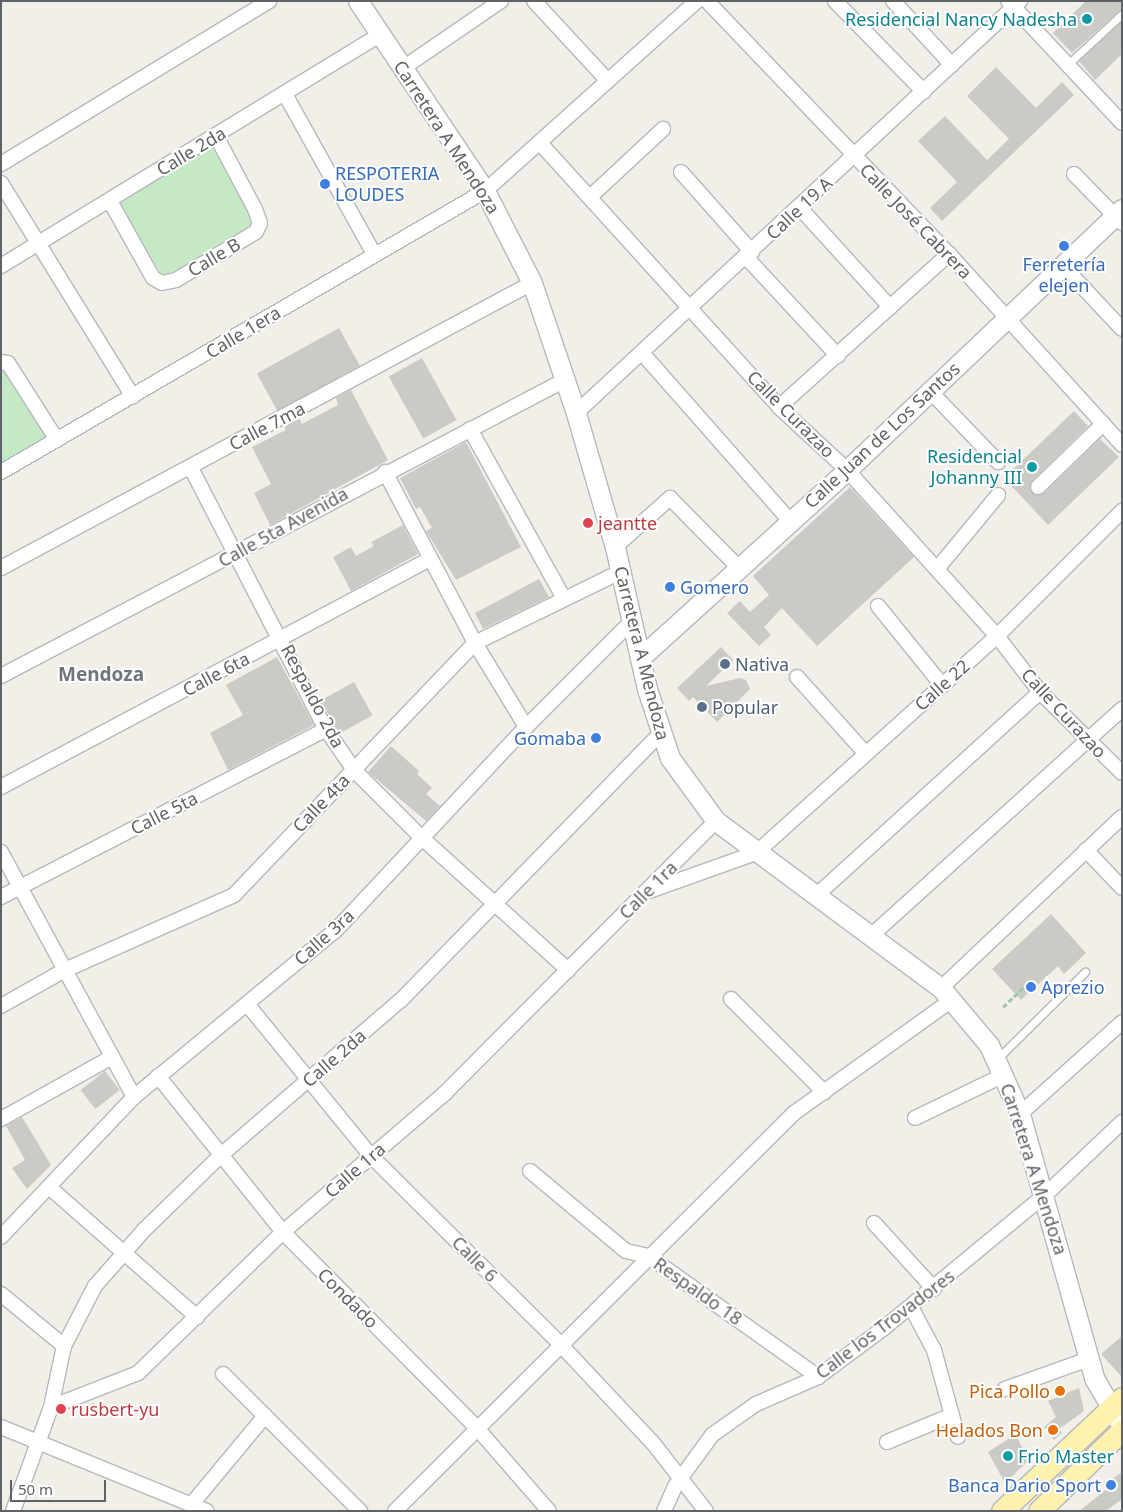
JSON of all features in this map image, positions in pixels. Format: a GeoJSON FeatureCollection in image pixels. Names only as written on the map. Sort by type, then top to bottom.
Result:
{"type":"FeatureCollection","features":[{"type":"Feature","properties":{"kind":"main road"},"geometry":{"type":"LineString","coordinates":[[1002,1511],[1118,1411]]}},
{"type":"Feature","properties":{"kind":"main road"},"geometry":{"type":"LineString","coordinates":[[1039,1511],[1122,1430]]}},
{"type":"Feature","properties":{"kind":"street"},"geometry":{"type":"LineString","coordinates":[[1,164],[269,1]]}},
{"type":"Feature","properties":{"kind":"street","name":"Carretera A Mendoza"},"geometry":{"type":"LineString","coordinates":[[358,1],[485,191],[532,283],[576,413],[615,547],[640,658],[660,734],[677,771],[716,821],[756,853],[818,894],[873,934],[946,994],[1001,1067],[1020,1114],[1046,1195],[1089,1359],[1118,1411]]}},
{"type":"Feature","properties":{"kind":"street"},"geometry":{"type":"LineString","coordinates":[[403,68],[501,1]]}},
{"type":"Feature","properties":{"kind":"street"},"geometry":{"type":"LineString","coordinates":[[534,1],[608,81]]}},
{"type":"Feature","properties":{"kind":"street","name":"Calle 1era"},"geometry":{"type":"LineString","coordinates":[[1,472],[485,191],[697,1]]}},
{"type":"Feature","properties":{"kind":"street","name":"Calle José Cabrera"},"geometry":{"type":"LineString","coordinates":[[707,1],[853,156],[949,254],[1122,445]]}},
{"type":"Feature","properties":{"kind":"street"},"geometry":{"type":"LineString","coordinates":[[835,1],[924,92]]}},
{"type":"Feature","properties":{"kind":"street"},"geometry":{"type":"LineString","coordinates":[[892,1],[952,65]]}},
{"type":"Feature","properties":{"kind":"street"},"geometry":{"type":"LineString","coordinates":[[1014,3],[1067,65],[1122,123]]}},
{"type":"Feature","properties":{"kind":"street","name":"Calle 19 A"},"geometry":{"type":"LineString","coordinates":[[576,413],[643,354],[690,307],[749,255],[853,156],[924,92],[1014,3]]}},
{"type":"Feature","properties":{"kind":"street","name":"Calle 2da"},"geometry":{"type":"LineString","coordinates":[[1,266],[285,94],[380,34]]}},
{"type":"Feature","properties":{"kind":"street"},"geometry":{"type":"LineString","coordinates":[[285,94],[374,254]]}},
{"type":"Feature","properties":{"kind":"street"},"geometry":{"type":"LineString","coordinates":[[590,197],[663,128]]}},
{"type":"Feature","properties":{"kind":"street","name":"Calle B"},"geometry":{"type":"LineString","coordinates":[[110,201],[153,278],[162,283],[176,280],[256,232],[260,223],[255,209],[216,136]]}},
{"type":"Feature","properties":{"kind":"street","name":"Calle Curazao"},"geometry":{"type":"LineString","coordinates":[[540,143],[779,407],[847,470],[997,636],[1040,692],[1086,740],[1122,773]]}},
{"type":"Feature","properties":{"kind":"street"},"geometry":{"type":"LineString","coordinates":[[681,172],[749,255],[838,356]]}},
{"type":"Feature","properties":{"kind":"street"},"geometry":{"type":"LineString","coordinates":[[1074,174],[1119,216]]}},
{"type":"Feature","properties":{"kind":"street"},"geometry":{"type":"LineString","coordinates":[[1,183],[133,397]]}},
{"type":"Feature","properties":{"kind":"street"},"geometry":{"type":"LineString","coordinates":[[800,208],[890,307]]}},
{"type":"Feature","properties":{"kind":"street","name":"Calle Juan de Los Santos"},"geometry":{"type":"LineString","coordinates":[[640,658],[847,470],[929,390],[1119,216]]}},
{"type":"Feature","properties":{"kind":"street"},"geometry":{"type":"LineString","coordinates":[[779,407],[838,356],[949,254]]}},
{"type":"Feature","properties":{"kind":"street"},"geometry":{"type":"LineString","coordinates":[[1063,266],[1122,329]]}},
{"type":"Feature","properties":{"kind":"street","name":"Calle 7ma"},"geometry":{"type":"LineString","coordinates":[[1,568],[191,468],[532,283]]}},
{"type":"Feature","properties":{"kind":"street"},"geometry":{"type":"LineString","coordinates":[[643,354],[790,521]]}},
{"type":"Feature","properties":{"kind":"street"},"geometry":{"type":"LineString","coordinates":[[1,362],[8,363],[57,440]]}},
{"type":"Feature","properties":{"kind":"street","name":"Calle 5ta Avenida"},"geometry":{"type":"LineString","coordinates":[[1,676],[237,553],[385,472],[564,380]]}},
{"type":"Feature","properties":{"kind":"street"},"geometry":{"type":"LineString","coordinates":[[929,390],[998,462]]}},
{"type":"Feature","properties":{"kind":"street"},"geometry":{"type":"LineString","coordinates":[[1038,487],[1103,424]]}},
{"type":"Feature","properties":{"kind":"street"},"geometry":{"type":"LineString","coordinates":[[470,429],[563,597]]}},
{"type":"Feature","properties":{"kind":"street","name":"Respaldo 2da"},"geometry":{"type":"LineString","coordinates":[[191,468],[283,639],[326,728],[354,770],[422,838],[568,970]]}},
{"type":"Feature","properties":{"kind":"street"},"geometry":{"type":"LineString","coordinates":[[385,472],[475,643],[526,727]]}},
{"type":"Feature","properties":{"kind":"street"},"geometry":{"type":"LineString","coordinates":[[936,569],[998,495]]}},
{"type":"Feature","properties":{"kind":"street"},"geometry":{"type":"LineString","coordinates":[[615,547],[670,498],[740,568]]}},
{"type":"Feature","properties":{"kind":"street","name":"Calle 22"},"geometry":{"type":"LineString","coordinates":[[756,853],[997,636],[1119,520]]}},
{"type":"Feature","properties":{"kind":"street","name":"Calle 6ta"},"geometry":{"type":"LineString","coordinates":[[1,787],[283,639],[430,559]]}},
{"type":"Feature","properties":{"kind":"street","name":"Calle 4ta"},"geometry":{"type":"LineString","coordinates":[[1,1006],[65,970],[234,895],[475,643],[563,597],[620,572]]}},
{"type":"Feature","properties":{"kind":"street"},"geometry":{"type":"LineString","coordinates":[[878,606],[942,685]]}},
{"type":"Feature","properties":{"kind":"street","name":"Calle 3ra"},"geometry":{"type":"LineString","coordinates":[[1,1237],[134,1097],[335,930],[526,727],[632,621]]}},
{"type":"Feature","properties":{"kind":"street"},"geometry":{"type":"LineString","coordinates":[[797,677],[866,754]]}},
{"type":"Feature","properties":{"kind":"street"},"geometry":{"type":"LineString","coordinates":[[818,894],[1040,692]]}},
{"type":"Feature","properties":{"kind":"street"},"geometry":{"type":"LineString","coordinates":[[873,934],[1122,709]]}},
{"type":"Feature","properties":{"kind":"street","name":"Calle 5ta"},"geometry":{"type":"LineString","coordinates":[[1,897],[326,728]]}},
{"type":"Feature","properties":{"kind":"street","name":"Calle 2da"},"geometry":{"type":"LineString","coordinates":[[51,1407],[64,1346],[95,1286],[220,1156],[401,1000],[660,734]]}},
{"type":"Feature","properties":{"kind":"street"},"geometry":{"type":"LineString","coordinates":[[395,1511],[559,1343],[794,1113],[824,1092],[946,994],[1086,850],[1122,817]]}},
{"type":"Feature","properties":{"kind":"street","name":"Calle 1ra"},"geometry":{"type":"LineString","coordinates":[[51,1407],[138,1372],[283,1232],[445,1093],[716,821]]}},
{"type":"Feature","properties":{"kind":"street"},"geometry":{"type":"LineString","coordinates":[[1086,850],[1122,888]]}},
{"type":"Feature","properties":{"kind":"street"},"geometry":{"type":"LineString","coordinates":[[1,852],[134,1097]]}},
{"type":"Feature","properties":{"kind":"street"},"geometry":{"type":"LineString","coordinates":[[646,892],[756,853]]}},
{"type":"Feature","properties":{"kind":"street"},"geometry":{"type":"LineString","coordinates":[[731,999],[824,1092]]}},
{"type":"Feature","properties":{"kind":"street","name":"Calle 6"},"geometry":{"type":"LineString","coordinates":[[247,1004],[371,1156],[559,1343],[654,1443],[706,1511]]}},
{"type":"Feature","properties":{"kind":"street"},"geometry":{"type":"LineString","coordinates":[[1020,1114],[1122,1022]]}},
{"type":"Feature","properties":{"kind":"street"},"geometry":{"type":"LineString","coordinates":[[1,1119],[112,1057]]}},
{"type":"Feature","properties":{"kind":"street"},"geometry":{"type":"LineString","coordinates":[[915,1118],[1001,1067]]}},
{"type":"Feature","properties":{"kind":"street","name":"Condado"},"geometry":{"type":"LineString","coordinates":[[158,1076],[220,1156],[283,1232],[476,1427],[549,1511]]}},
{"type":"Feature","properties":{"kind":"street","name":"Calle los Trovadores"},"geometry":{"type":"LineString","coordinates":[[664,1511],[680,1479],[712,1435],[756,1404],[818,1377],[911,1307],[1046,1195],[1122,1122]]}},
{"type":"Feature","properties":{"kind":"street","name":"Respaldo 18"},"geometry":{"type":"LineString","coordinates":[[530,1171],[626,1251],[648,1256],[818,1377]]}},
{"type":"Feature","properties":{"kind":"street"},"geometry":{"type":"LineString","coordinates":[[49,1187],[197,1317]]}},
{"type":"Feature","properties":{"kind":"street"},"geometry":{"type":"LineString","coordinates":[[874,1223],[934,1289]]}},
{"type":"Feature","properties":{"kind":"street"},"geometry":{"type":"LineString","coordinates":[[1,1294],[64,1346]]}},
{"type":"Feature","properties":{"kind":"street"},"geometry":{"type":"LineString","coordinates":[[911,1307],[934,1350],[958,1437]]}},
{"type":"Feature","properties":{"kind":"street"},"geometry":{"type":"LineString","coordinates":[[1006,1389],[1089,1359]]}},
{"type":"Feature","properties":{"kind":"street"},"geometry":{"type":"LineString","coordinates":[[223,1374],[360,1511]]}},
{"type":"Feature","properties":{"kind":"street"},"geometry":{"type":"LineString","coordinates":[[13,1511],[51,1407]]}},
{"type":"Feature","properties":{"kind":"street"},"geometry":{"type":"LineString","coordinates":[[887,1442],[952,1415]]}},
{"type":"Feature","properties":{"kind":"street"},"geometry":{"type":"LineString","coordinates":[[192,1505],[265,1416]]}},
{"type":"Feature","properties":{"kind":"street"},"geometry":{"type":"LineString","coordinates":[[1,1427],[207,1511]]}},
{"type":"Feature","properties":{"kind":"lane"},"geometry":{"type":"LineString","coordinates":[[1067,65],[1122,14]]}},
{"type":"Feature","properties":{"kind":"lane"},"geometry":{"type":"LineString","coordinates":[[1001,1067],[1085,972]]}},
{"type":"Feature","properties":{"kind":"path"},"geometry":{"type":"LineString","coordinates":[[1002,1007],[1023,988]]}},
{"type":"Feature","properties":{"kind":"green space"},"geometry":{"type":"Polygon","coordinates":[[[212,147],[257,222],[163,278],[119,203],[212,147]]]}},
{"type":"Feature","properties":{"kind":"green space"},"geometry":{"type":"Polygon","coordinates":[[[1,368],[47,438],[1,463],[1,368]]]}},
{"type":"Feature","properties":{"kind":"building","name":"Residencial Nancy Nadesha"},"geometry":{"type":"Polygon","coordinates":[[[1086,1],[1122,1],[1122,9],[1072,53],[1053,33],[1086,1]]]}},
{"type":"Feature","properties":{"kind":"building","name":"Residencial Nancy Nadesha"},"geometry":{"type":"Polygon","coordinates":[[[1122,21],[1122,54],[1095,80],[1079,61],[1122,21]]]}},
{"type":"Feature","properties":{"kind":"building"},"geometry":{"type":"Polygon","coordinates":[[[996,67],[1036,108],[1062,82],[1074,95],[942,221],[930,208],[957,182],[918,141],[945,116],[987,160],[1009,139],[967,96],[996,67]]]}},
{"type":"Feature","properties":{"kind":"building"},"geometry":{"type":"Polygon","coordinates":[[[339,328],[360,366],[278,411],[257,374],[339,328]]]}},
{"type":"Feature","properties":{"kind":"building"},"geometry":{"type":"Polygon","coordinates":[[[422,358],[456,420],[423,439],[389,376],[422,358]]]}},
{"type":"Feature","properties":{"kind":"building"},"geometry":{"type":"Polygon","coordinates":[[[351,390],[388,460],[270,525],[254,493],[271,484],[252,447],[286,430],[284,426],[299,418],[302,424],[338,405],[336,398],[351,390]]]}},
{"type":"Feature","properties":{"kind":"building","name":"Residencial Johanny III"},"geometry":{"type":"Polygon","coordinates":[[[1074,411],[1088,426],[1032,481],[1032,493],[1044,493],[1100,439],[1119,457],[1048,525],[1004,478],[1074,411]]]}},
{"type":"Feature","properties":{"kind":"building"},"geometry":{"type":"Polygon","coordinates":[[[466,442],[521,547],[456,580],[426,531],[432,528],[420,507],[416,509],[400,478],[466,442]]]}},
{"type":"Feature","properties":{"kind":"building"},"geometry":{"type":"Polygon","coordinates":[[[850,487],[914,557],[817,646],[782,608],[764,627],[771,635],[759,646],[727,613],[740,601],[750,612],[769,595],[753,576],[850,487]]]}},
{"type":"Feature","properties":{"kind":"building"},"geometry":{"type":"Polygon","coordinates":[[[403,525],[418,554],[351,591],[333,557],[351,547],[356,556],[374,546],[371,542],[403,525]]]}},
{"type":"Feature","properties":{"kind":"building"},"geometry":{"type":"Polygon","coordinates":[[[539,579],[549,597],[483,629],[475,613],[539,579]]]}},
{"type":"Feature","properties":{"kind":"building"},"geometry":{"type":"Polygon","coordinates":[[[721,647],[733,660],[706,686],[740,678],[746,680],[750,689],[717,722],[693,697],[689,701],[677,688],[721,647]]]}},
{"type":"Feature","properties":{"kind":"building"},"geometry":{"type":"Polygon","coordinates":[[[277,657],[314,725],[228,770],[210,733],[243,715],[226,685],[277,657]]]}},
{"type":"Feature","properties":{"kind":"building"},"geometry":{"type":"Polygon","coordinates":[[[354,682],[372,715],[339,734],[321,700],[354,682]]]}},
{"type":"Feature","properties":{"kind":"building"},"geometry":{"type":"Polygon","coordinates":[[[391,746],[419,771],[417,774],[432,788],[426,794],[440,806],[426,821],[368,772],[391,746]]]}},
{"type":"Feature","properties":{"kind":"building"},"geometry":{"type":"Polygon","coordinates":[[[1051,914],[1086,953],[1064,974],[1058,966],[1021,1000],[992,969],[1051,914]]]}},
{"type":"Feature","properties":{"kind":"building"},"geometry":{"type":"Polygon","coordinates":[[[105,1071],[120,1090],[95,1109],[81,1090],[105,1071]]]}},
{"type":"Feature","properties":{"kind":"building"},"geometry":{"type":"Polygon","coordinates":[[[22,1117],[51,1165],[27,1189],[12,1168],[25,1160],[6,1126],[22,1117]]]}},
{"type":"Feature","properties":{"kind":"building"},"geometry":{"type":"Polygon","coordinates":[[[1122,1336],[1122,1377],[1101,1354],[1122,1336]]]}},
{"type":"Feature","properties":{"kind":"building"},"geometry":{"type":"Polygon","coordinates":[[[1079,1388],[1084,1411],[1059,1429],[1062,1433],[1054,1440],[1044,1427],[1056,1417],[1048,1401],[1079,1388]]]}},
{"type":"Feature","properties":{"kind":"building","name":"Frio Master"},"geometry":{"type":"Polygon","coordinates":[[[1016,1434],[1028,1461],[1005,1483],[988,1452],[1016,1434]]]}},
{"type":"Feature","properties":{"kind":"building"},"geometry":{"type":"Polygon","coordinates":[[[1122,1472],[1122,1499],[1106,1511],[1079,1511],[1107,1489],[1104,1485],[1122,1472]]]}},
{"type":"Feature","properties":{"kind":"place","name":"Residencial Nancy Nadesha"},"geometry":{"type":"Point","coordinates":[1087,19]}},
{"type":"Feature","properties":{"kind":"place","name":"RESPOTERIA LOUDES"},"geometry":{"type":"Point","coordinates":[325,184]}},
{"type":"Feature","properties":{"kind":"place","name":"Ferretería elejen"},"geometry":{"type":"Point","coordinates":[1064,246]}},
{"type":"Feature","properties":{"kind":"place","name":"Residencial Johanny III"},"geometry":{"type":"Point","coordinates":[1032,467]}},
{"type":"Feature","properties":{"kind":"place","name":"jeantte"},"geometry":{"type":"Point","coordinates":[588,523]}},
{"type":"Feature","properties":{"kind":"place","name":"Gomero"},"geometry":{"type":"Point","coordinates":[670,587]}},
{"type":"Feature","properties":{"kind":"place","name":"Nativa"},"geometry":{"type":"Point","coordinates":[725,664]}},
{"type":"Feature","properties":{"kind":"place","name":"Popular"},"geometry":{"type":"Point","coordinates":[702,707]}},
{"type":"Feature","properties":{"kind":"place","name":"Gomaba"},"geometry":{"type":"Point","coordinates":[596,738]}},
{"type":"Feature","properties":{"kind":"place","name":"Aprezio"},"geometry":{"type":"Point","coordinates":[1031,987]}},
{"type":"Feature","properties":{"kind":"place","name":"Pica Pollo"},"geometry":{"type":"Point","coordinates":[1060,1391]}},
{"type":"Feature","properties":{"kind":"place","name":"rusbert-yu"},"geometry":{"type":"Point","coordinates":[61,1409]}},
{"type":"Feature","properties":{"kind":"place","name":"Helados Bon"},"geometry":{"type":"Point","coordinates":[1053,1430]}},
{"type":"Feature","properties":{"kind":"place","name":"Frio Master"},"geometry":{"type":"Point","coordinates":[1008,1456]}},
{"type":"Feature","properties":{"kind":"place","name":"Banca Dario Sport"},"geometry":{"type":"Point","coordinates":[1111,1485]}},
{"type":"Feature","properties":{"kind":"district","name":"Mendoza"},"geometry":{"type":"Point","coordinates":[101,675]}}]}
